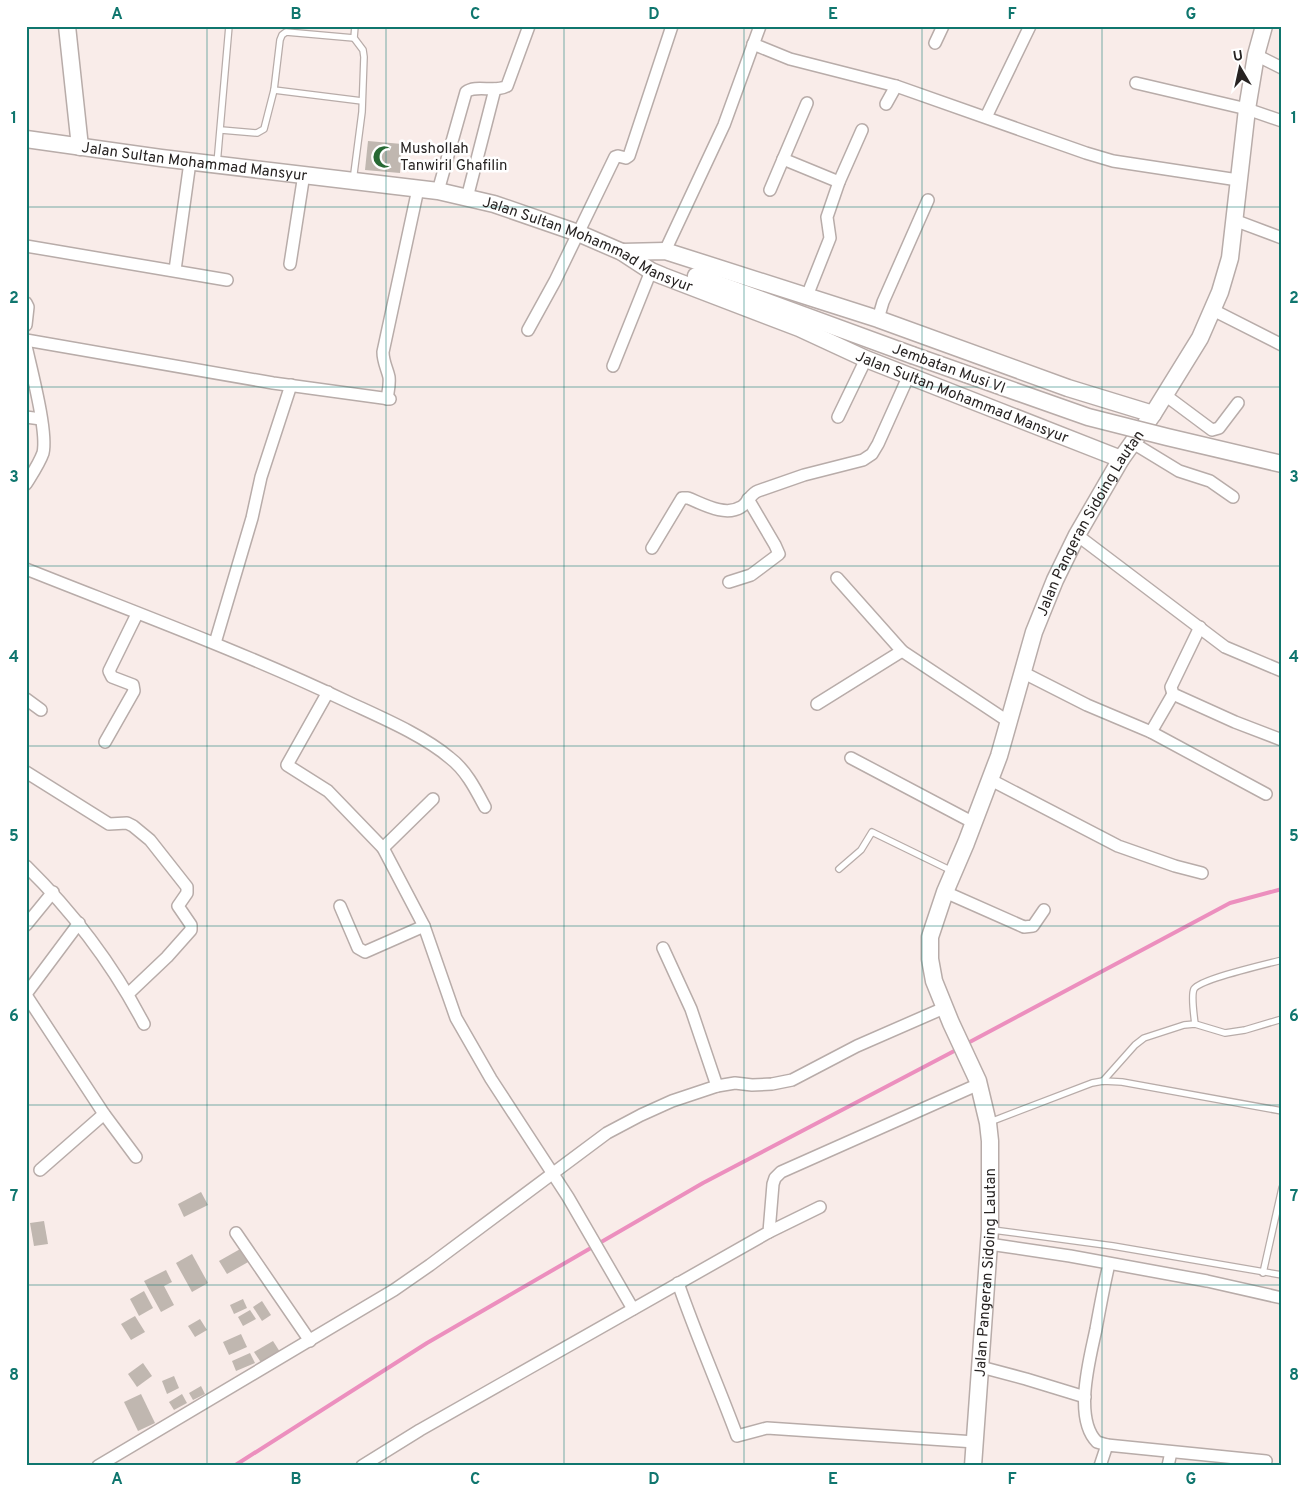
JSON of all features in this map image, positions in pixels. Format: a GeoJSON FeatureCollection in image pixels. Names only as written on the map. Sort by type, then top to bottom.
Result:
{"type":"FeatureCollection","features":[{"type":"Feature","properties":{"kind":"street"},"geometry":{"type":"LineString","coordinates":[[67,26],[80,147]]}},
{"type":"Feature","properties":{"kind":"street"},"geometry":{"type":"LineString","coordinates":[[438,191],[466,92],[470,89],[505,88],[509,84],[529,26]]}},
{"type":"Feature","properties":{"kind":"street"},"geometry":{"type":"LineString","coordinates":[[528,330],[615,157],[626,158],[629,156],[672,26]]}},
{"type":"Feature","properties":{"kind":"street"},"geometry":{"type":"LineString","coordinates":[[665,251],[724,124],[760,26]]}},
{"type":"Feature","properties":{"kind":"street"},"geometry":{"type":"LineString","coordinates":[[934,43],[943,26]]}},
{"type":"Feature","properties":{"kind":"street"},"geometry":{"type":"LineString","coordinates":[[986,117],[1030,26]]}},
{"type":"Feature","properties":{"kind":"street","name":"Jalan Pangeran Sidoing Lautan"},"geometry":{"type":"LineString","coordinates":[[973,1466],[989,1237],[990,1141],[988,1123],[978,1083],[948,1016],[932,971],[929,948],[933,924],[991,780],[1044,603],[1077,535],[1121,459],[1153,414],[1200,338],[1226,276],[1230,258],[1247,109],[1256,55],[1264,26]]}},
{"type":"Feature","properties":{"kind":"street"},"geometry":{"type":"LineString","coordinates":[[753,44],[790,59],[896,86],[1113,161],[1238,180]]}},
{"type":"Feature","properties":{"kind":"street"},"geometry":{"type":"LineString","coordinates":[[1256,55],[1282,68]]}},
{"type":"Feature","properties":{"kind":"street"},"geometry":{"type":"LineString","coordinates":[[1136,83],[1247,109],[1282,121]]}},
{"type":"Feature","properties":{"kind":"street"},"geometry":{"type":"LineString","coordinates":[[886,104],[896,86]]}},
{"type":"Feature","properties":{"kind":"street"},"geometry":{"type":"LineString","coordinates":[[467,198],[496,89]]}},
{"type":"Feature","properties":{"kind":"street"},"geometry":{"type":"LineString","coordinates":[[770,190],[807,103]]}},
{"type":"Feature","properties":{"kind":"street"},"geometry":{"type":"LineString","coordinates":[[807,296],[830,238],[827,217],[839,182],[862,130]]}},
{"type":"Feature","properties":{"kind":"street","name":"Jalan Sultan Mohammad Mansyur"},"geometry":{"type":"LineString","coordinates":[[27,142],[438,191],[494,204],[578,233],[622,252],[652,271],[799,328],[866,359],[1121,459]]}},
{"type":"Feature","properties":{"kind":"street"},"geometry":{"type":"LineString","coordinates":[[783,159],[839,182]]}},
{"type":"Feature","properties":{"kind":"street"},"geometry":{"type":"LineString","coordinates":[[175,270],[190,162]]}},
{"type":"Feature","properties":{"kind":"street"},"geometry":{"type":"LineString","coordinates":[[290,264],[304,174]]}},
{"type":"Feature","properties":{"kind":"street"},"geometry":{"type":"LineString","coordinates":[[26,340],[291,385],[388,399],[390,383],[383,361],[383,352],[418,189]]}},
{"type":"Feature","properties":{"kind":"street"},"geometry":{"type":"LineString","coordinates":[[878,319],[883,302],[928,200]]}},
{"type":"Feature","properties":{"kind":"street"},"geometry":{"type":"LineString","coordinates":[[1234,220],[1282,238]]}},
{"type":"Feature","properties":{"kind":"street"},"geometry":{"type":"LineString","coordinates":[[26,246],[227,280]]}},
{"type":"Feature","properties":{"kind":"street"},"geometry":{"type":"LineString","coordinates":[[622,252],[665,251],[878,319],[1068,388],[1153,414]]}},
{"type":"Feature","properties":{"kind":"street","name":"Jembatan Musi VI"},"geometry":{"type":"LineString","coordinates":[[622,252],[658,262],[1088,417],[1168,438],[1282,464]]}},
{"type":"Feature","properties":{"kind":"street"},"geometry":{"type":"LineString","coordinates":[[613,366],[652,271]]}},
{"type":"Feature","properties":{"kind":"street"},"geometry":{"type":"LineString","coordinates":[[26,304],[28,307],[26,325]]}},
{"type":"Feature","properties":{"kind":"street"},"geometry":{"type":"LineString","coordinates":[[1213,310],[1282,345]]}},
{"type":"Feature","properties":{"kind":"street"},"geometry":{"type":"LineString","coordinates":[[26,346],[41,419],[43,451],[26,484]]}},
{"type":"Feature","properties":{"kind":"street"},"geometry":{"type":"LineString","coordinates":[[838,417],[866,359]]}},
{"type":"Feature","properties":{"kind":"street"},"geometry":{"type":"LineString","coordinates":[[652,548],[682,498],[688,498],[723,510],[738,508],[754,492],[804,475],[857,462],[872,454],[890,420],[908,375]]}},
{"type":"Feature","properties":{"kind":"street"},"geometry":{"type":"LineString","coordinates":[[215,643],[252,518],[261,477],[291,385]]}},
{"type":"Feature","properties":{"kind":"street"},"geometry":{"type":"LineString","coordinates":[[1165,395],[1212,430],[1219,428],[1238,403]]}},
{"type":"Feature","properties":{"kind":"street"},"geometry":{"type":"LineString","coordinates":[[26,417],[41,419]]}},
{"type":"Feature","properties":{"kind":"street"},"geometry":{"type":"LineString","coordinates":[[1133,443],[1179,471],[1210,481],[1233,497]]}},
{"type":"Feature","properties":{"kind":"street"},"geometry":{"type":"LineString","coordinates":[[729,582],[751,575],[779,554],[748,499]]}},
{"type":"Feature","properties":{"kind":"street"},"geometry":{"type":"LineString","coordinates":[[1077,535],[1225,646],[1282,671]]}},
{"type":"Feature","properties":{"kind":"street"},"geometry":{"type":"LineString","coordinates":[[26,569],[215,643],[328,692],[409,731],[451,758],[464,773],[485,807]]}},
{"type":"Feature","properties":{"kind":"street"},"geometry":{"type":"LineString","coordinates":[[837,578],[902,651],[1009,722]]}},
{"type":"Feature","properties":{"kind":"street"},"geometry":{"type":"LineString","coordinates":[[105,742],[134,692],[133,685],[112,677],[109,671],[137,614]]}},
{"type":"Feature","properties":{"kind":"street"},"geometry":{"type":"LineString","coordinates":[[1151,732],[1173,694],[1171,687],[1200,627]]}},
{"type":"Feature","properties":{"kind":"street"},"geometry":{"type":"LineString","coordinates":[[817,704],[902,651]]}},
{"type":"Feature","properties":{"kind":"street"},"geometry":{"type":"LineString","coordinates":[[1022,672],[1087,705],[1151,732],[1266,794]]}},
{"type":"Feature","properties":{"kind":"street"},"geometry":{"type":"LineString","coordinates":[[328,692],[287,765],[328,792],[383,848],[424,926],[456,1018],[491,1079],[553,1174],[633,1309]]}},
{"type":"Feature","properties":{"kind":"street"},"geometry":{"type":"LineString","coordinates":[[1173,694],[1234,722],[1282,740]]}},
{"type":"Feature","properties":{"kind":"street"},"geometry":{"type":"LineString","coordinates":[[26,699],[41,710]]}},
{"type":"Feature","properties":{"kind":"street"},"geometry":{"type":"LineString","coordinates":[[851,758],[974,823]]}},
{"type":"Feature","properties":{"kind":"street"},"geometry":{"type":"LineString","coordinates":[[26,772],[109,824],[127,823],[133,826],[150,840],[187,887],[187,893],[178,906],[191,925],[191,930],[167,957],[128,994]]}},
{"type":"Feature","properties":{"kind":"street"},"geometry":{"type":"LineString","coordinates":[[991,780],[1118,846],[1168,864],[1202,873]]}},
{"type":"Feature","properties":{"kind":"street"},"geometry":{"type":"LineString","coordinates":[[383,848],[433,799]]}},
{"type":"Feature","properties":{"kind":"street"},"geometry":{"type":"LineString","coordinates":[[26,866],[53,892],[106,959],[144,1024]]}},
{"type":"Feature","properties":{"kind":"street"},"geometry":{"type":"LineString","coordinates":[[26,925],[53,892]]}},
{"type":"Feature","properties":{"kind":"street"},"geometry":{"type":"LineString","coordinates":[[945,892],[1024,927],[1033,926],[1044,910]]}},
{"type":"Feature","properties":{"kind":"street"},"geometry":{"type":"LineString","coordinates":[[340,906],[358,948],[365,952],[424,926]]}},
{"type":"Feature","properties":{"kind":"street"},"geometry":{"type":"LineString","coordinates":[[79,923],[26,995],[104,1114],[136,1157]]}},
{"type":"Feature","properties":{"kind":"street"},"geometry":{"type":"LineString","coordinates":[[663,948],[691,1009],[717,1086]]}},
{"type":"Feature","properties":{"kind":"street"},"geometry":{"type":"LineString","coordinates":[[98,1466],[394,1290],[607,1133],[623,1124],[672,1101],[717,1086],[735,1083],[752,1085],[772,1084],[792,1080],[857,1046],[948,1016]]}},
{"type":"Feature","properties":{"kind":"street"},"geometry":{"type":"LineString","coordinates":[[769,1232],[773,1184],[775,1178],[781,1172],[978,1083]]}},
{"type":"Feature","properties":{"kind":"street"},"geometry":{"type":"LineString","coordinates":[[40,1170],[104,1114]]}},
{"type":"Feature","properties":{"kind":"street"},"geometry":{"type":"LineString","coordinates":[[362,1466],[420,1430],[678,1283],[769,1232],[820,1207]]}},
{"type":"Feature","properties":{"kind":"street"},"geometry":{"type":"LineString","coordinates":[[236,1233],[310,1341]]}},
{"type":"Feature","properties":{"kind":"street"},"geometry":{"type":"LineString","coordinates":[[989,1237],[1109,1264],[1206,1281],[1282,1298]]}},
{"type":"Feature","properties":{"kind":"street"},"geometry":{"type":"LineString","coordinates":[[1109,1264],[1086,1377],[1084,1396],[1086,1415],[1092,1436],[1097,1442],[1107,1445],[1266,1461]]}},
{"type":"Feature","properties":{"kind":"street"},"geometry":{"type":"LineString","coordinates":[[678,1283],[737,1436],[767,1428],[975,1442]]}},
{"type":"Feature","properties":{"kind":"street"},"geometry":{"type":"LineString","coordinates":[[980,1367],[1084,1396]]}},
{"type":"Feature","properties":{"kind":"street"},"geometry":{"type":"LineString","coordinates":[[1100,1466],[1107,1445]]}},
{"type":"Feature","properties":{"kind":"street"},"geometry":{"type":"LineString","coordinates":[[1168,1466],[1171,1452]]}},
{"type":"Feature","properties":{"kind":"lane"},"geometry":{"type":"LineString","coordinates":[[217,165],[229,26]]}},
{"type":"Feature","properties":{"kind":"lane"},"geometry":{"type":"LineString","coordinates":[[353,181],[362,101],[364,53],[354,38],[355,26]]}},
{"type":"Feature","properties":{"kind":"lane"},"geometry":{"type":"LineString","coordinates":[[221,130],[257,133],[266,126],[274,90],[280,40],[284,33],[354,38]]}},
{"type":"Feature","properties":{"kind":"lane"},"geometry":{"type":"LineString","coordinates":[[274,90],[362,101]]}},
{"type":"Feature","properties":{"kind":"lane"},"geometry":{"type":"LineString","coordinates":[[839,869],[861,850],[872,832],[956,869]]}},
{"type":"Feature","properties":{"kind":"lane"},"geometry":{"type":"LineString","coordinates":[[1194,1024],[1193,993],[1194,988],[1199,984],[1282,960]]}},
{"type":"Feature","properties":{"kind":"lane"},"geometry":{"type":"LineString","coordinates":[[1103,1081],[1135,1045],[1144,1038],[1184,1025],[1194,1024],[1225,1033],[1245,1030],[1282,1018]]}},
{"type":"Feature","properties":{"kind":"lane"},"geometry":{"type":"LineString","coordinates":[[988,1123],[1082,1086],[1103,1081],[1122,1082],[1282,1111]]}},
{"type":"Feature","properties":{"kind":"lane"},"geometry":{"type":"LineString","coordinates":[[1262,1273],[1282,1188]]}},
{"type":"Feature","properties":{"kind":"lane"},"geometry":{"type":"LineString","coordinates":[[989,1237],[1113,1246],[1282,1275]]}},
{"type":"Feature","properties":{"kind":"building","name":"Mushollah Tanwiril Ghafilin"},"geometry":{"type":"Polygon","coordinates":[[[368,141],[402,144],[400,173],[365,170],[368,141]]]}},
{"type":"Feature","properties":{"kind":"building"},"geometry":{"type":"Polygon","coordinates":[[[201,1192],[208,1205],[184,1217],[178,1204],[201,1192]]]}},
{"type":"Feature","properties":{"kind":"building"},"geometry":{"type":"Polygon","coordinates":[[[44,1221],[48,1244],[34,1246],[30,1223],[44,1221]]]}},
{"type":"Feature","properties":{"kind":"building"},"geometry":{"type":"Polygon","coordinates":[[[242,1248],[250,1261],[227,1274],[219,1261],[242,1248]]]}},
{"type":"Feature","properties":{"kind":"building"},"geometry":{"type":"Polygon","coordinates":[[[192,1254],[208,1283],[192,1292],[176,1263],[192,1254]]]}},
{"type":"Feature","properties":{"kind":"building"},"geometry":{"type":"Polygon","coordinates":[[[166,1270],[172,1282],[164,1286],[174,1305],[161,1312],[144,1281],[166,1270]]]}},
{"type":"Feature","properties":{"kind":"building"},"geometry":{"type":"Polygon","coordinates":[[[144,1291],[153,1308],[139,1316],[130,1299],[144,1291]]]}},
{"type":"Feature","properties":{"kind":"building"},"geometry":{"type":"Polygon","coordinates":[[[243,1299],[247,1308],[234,1314],[230,1305],[243,1299]]]}},
{"type":"Feature","properties":{"kind":"building"},"geometry":{"type":"Polygon","coordinates":[[[262,1301],[271,1315],[262,1321],[253,1307],[262,1301]]]}},
{"type":"Feature","properties":{"kind":"building"},"geometry":{"type":"Polygon","coordinates":[[[250,1310],[256,1319],[243,1326],[238,1317],[250,1310]]]}},
{"type":"Feature","properties":{"kind":"building"},"geometry":{"type":"Polygon","coordinates":[[[135,1316],[145,1332],[131,1340],[121,1324],[135,1316]]]}},
{"type":"Feature","properties":{"kind":"building"},"geometry":{"type":"Polygon","coordinates":[[[200,1319],[207,1330],[195,1337],[188,1326],[200,1319]]]}},
{"type":"Feature","properties":{"kind":"building"},"geometry":{"type":"Polygon","coordinates":[[[241,1334],[247,1347],[229,1355],[223,1342],[241,1334]]]}},
{"type":"Feature","properties":{"kind":"building"},"geometry":{"type":"Polygon","coordinates":[[[273,1341],[280,1352],[262,1364],[254,1352],[273,1341]]]}},
{"type":"Feature","properties":{"kind":"building"},"geometry":{"type":"Polygon","coordinates":[[[250,1353],[255,1363],[236,1371],[232,1361],[250,1353]]]}},
{"type":"Feature","properties":{"kind":"building"},"geometry":{"type":"Polygon","coordinates":[[[143,1363],[152,1376],[137,1387],[128,1374],[143,1363]]]}},
{"type":"Feature","properties":{"kind":"building"},"geometry":{"type":"Polygon","coordinates":[[[174,1376],[179,1388],[167,1394],[162,1381],[174,1376]]]}},
{"type":"Feature","properties":{"kind":"building"},"geometry":{"type":"Polygon","coordinates":[[[201,1386],[205,1394],[193,1400],[189,1393],[201,1386]]]}},
{"type":"Feature","properties":{"kind":"building"},"geometry":{"type":"Polygon","coordinates":[[[141,1394],[155,1423],[138,1431],[124,1402],[141,1394]]]}},
{"type":"Feature","properties":{"kind":"building"},"geometry":{"type":"Polygon","coordinates":[[[182,1394],[187,1403],[174,1410],[169,1402],[182,1394]]]}},
{"type":"Feature","properties":{"kind":"waterway"},"geometry":{"type":"LineString","coordinates":[[966,1044],[1230,903],[1282,889]]}},
{"type":"Feature","properties":{"kind":"waterway"},"geometry":{"type":"LineString","coordinates":[[234,1466],[427,1343],[703,1183],[958,1049]]}},
{"type":"Feature","properties":{"kind":"place","name":"Mushollah Tanwiril Ghafilin"},"geometry":{"type":"Point","coordinates":[384,157]}}]}
